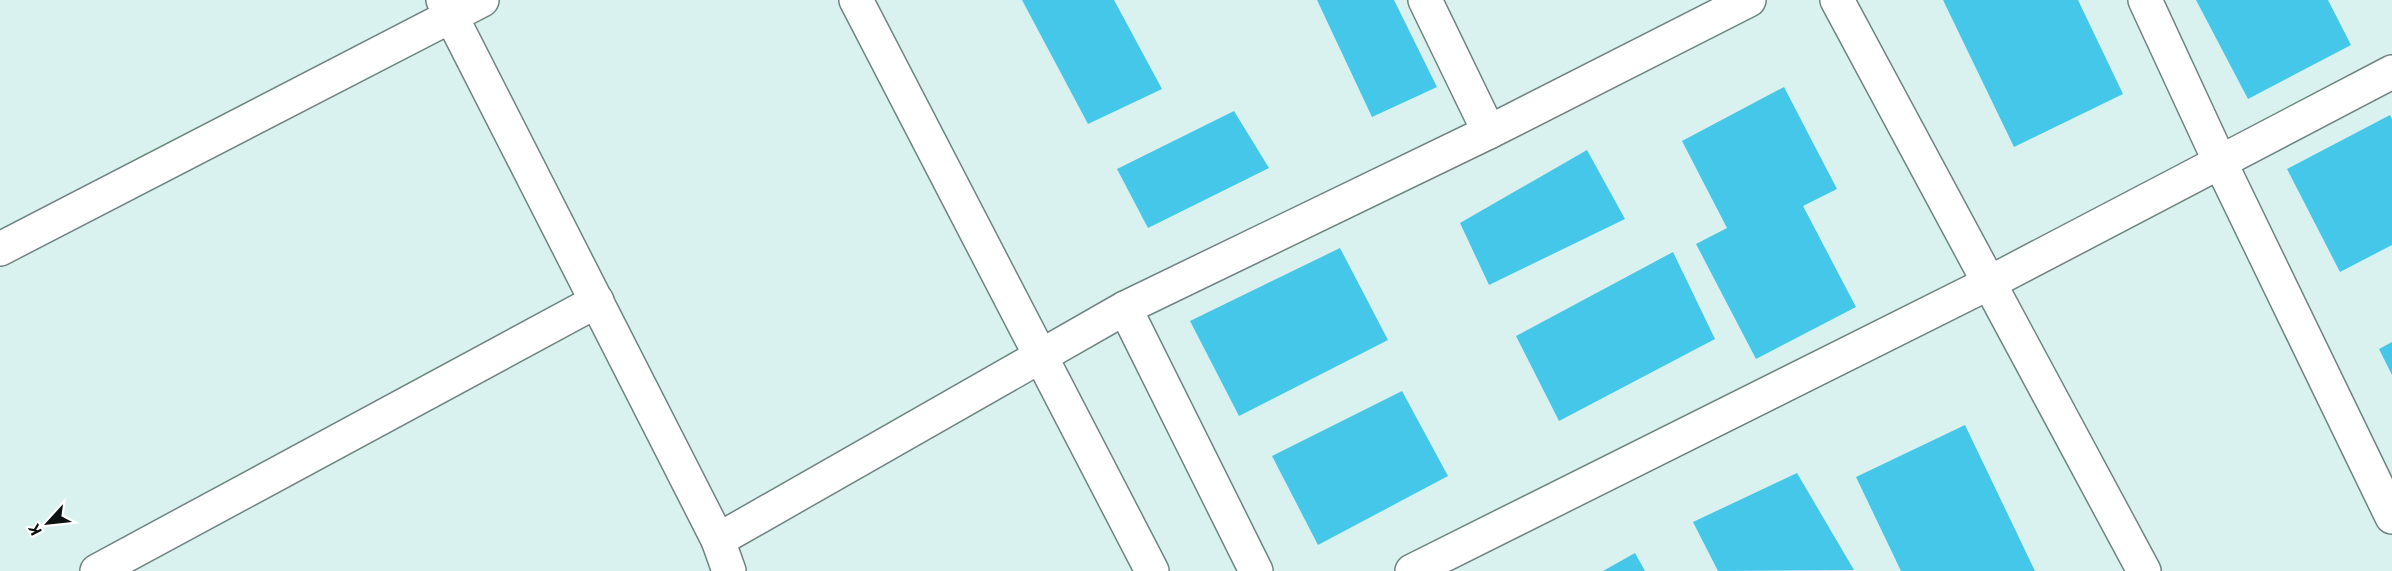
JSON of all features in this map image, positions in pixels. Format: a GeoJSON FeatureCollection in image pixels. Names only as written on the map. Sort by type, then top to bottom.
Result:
{"type":"FeatureCollection","features":[{"type":"Feature","properties":{"kind":"street"},"geometry":{"type":"LineString","coordinates":[[0,249],[447,8],[482,0]]}},
{"type":"Feature","properties":{"kind":"street"},"geometry":{"type":"LineString","coordinates":[[856,0],[1152,571]]}},
{"type":"Feature","properties":{"kind":"street"},"geometry":{"type":"LineString","coordinates":[[1425,0],[1489,132]]}},
{"type":"Feature","properties":{"kind":"street"},"geometry":{"type":"LineString","coordinates":[[718,540],[1125,308],[1489,132],[1749,0]]}},
{"type":"Feature","properties":{"kind":"street"},"geometry":{"type":"LineString","coordinates":[[1837,0],[2144,571]]}},
{"type":"Feature","properties":{"kind":"street"},"geometry":{"type":"LineString","coordinates":[[2145,0],[2220,162],[2392,517]]}},
{"type":"Feature","properties":{"kind":"street"},"geometry":{"type":"LineString","coordinates":[[447,8],[718,540],[729,571]]}},
{"type":"Feature","properties":{"kind":"street"},"geometry":{"type":"LineString","coordinates":[[1412,571],[1989,283],[2392,72]]}},
{"type":"Feature","properties":{"kind":"street"},"geometry":{"type":"LineString","coordinates":[[97,571],[597,302]]}},
{"type":"Feature","properties":{"kind":"street"},"geometry":{"type":"LineString","coordinates":[[1125,308],[1256,571]]}},
{"type":"Feature","properties":{"kind":"building"},"geometry":{"type":"Polygon","coordinates":[[[1022,0],[1114,0],[1162,89],[1088,124],[1022,0]]]}},
{"type":"Feature","properties":{"kind":"building"},"geometry":{"type":"Polygon","coordinates":[[[1317,0],[1394,0],[1437,87],[1372,117],[1317,0]]]}},
{"type":"Feature","properties":{"kind":"building"},"geometry":{"type":"Polygon","coordinates":[[[1943,0],[2078,0],[2123,94],[2014,147],[1943,0]]]}},
{"type":"Feature","properties":{"kind":"building"},"geometry":{"type":"Polygon","coordinates":[[[2196,0],[2328,0],[2351,45],[2248,99],[2196,0]]]}},
{"type":"Feature","properties":{"kind":"building"},"geometry":{"type":"Polygon","coordinates":[[[1784,87],[1837,189],[1803,206],[1856,307],[1756,359],[1696,244],[1727,228],[1682,141],[1784,87]]]}},
{"type":"Feature","properties":{"kind":"building"},"geometry":{"type":"Polygon","coordinates":[[[1234,111],[1269,168],[1148,228],[1117,169],[1234,111]]]}},
{"type":"Feature","properties":{"kind":"building"},"geometry":{"type":"Polygon","coordinates":[[[2390,115],[2392,119],[2392,245],[2340,272],[2287,169],[2390,115]]]}},
{"type":"Feature","properties":{"kind":"building"},"geometry":{"type":"Polygon","coordinates":[[[1587,150],[1625,219],[1489,285],[1460,223],[1587,150]]]}},
{"type":"Feature","properties":{"kind":"building"},"geometry":{"type":"Polygon","coordinates":[[[1340,248],[1388,340],[1239,416],[1190,321],[1340,248]]]}},
{"type":"Feature","properties":{"kind":"building"},"geometry":{"type":"Polygon","coordinates":[[[1673,252],[1715,339],[1559,421],[1516,336],[1673,252]]]}},
{"type":"Feature","properties":{"kind":"building"},"geometry":{"type":"Polygon","coordinates":[[[2392,342],[2392,375],[2379,349],[2392,342]]]}},
{"type":"Feature","properties":{"kind":"building"},"geometry":{"type":"Polygon","coordinates":[[[1402,391],[1448,476],[1318,545],[1272,456],[1402,391]]]}},
{"type":"Feature","properties":{"kind":"building"},"geometry":{"type":"Polygon","coordinates":[[[1965,425],[2035,571],[1901,571],[1856,477],[1965,425]]]}},
{"type":"Feature","properties":{"kind":"building"},"geometry":{"type":"Polygon","coordinates":[[[1797,473],[1854,570],[1718,571],[1693,522],[1797,473]]]}},
{"type":"Feature","properties":{"kind":"building"},"geometry":{"type":"Polygon","coordinates":[[[1635,553],[1645,571],[1603,571],[1635,553]]]}}]}
